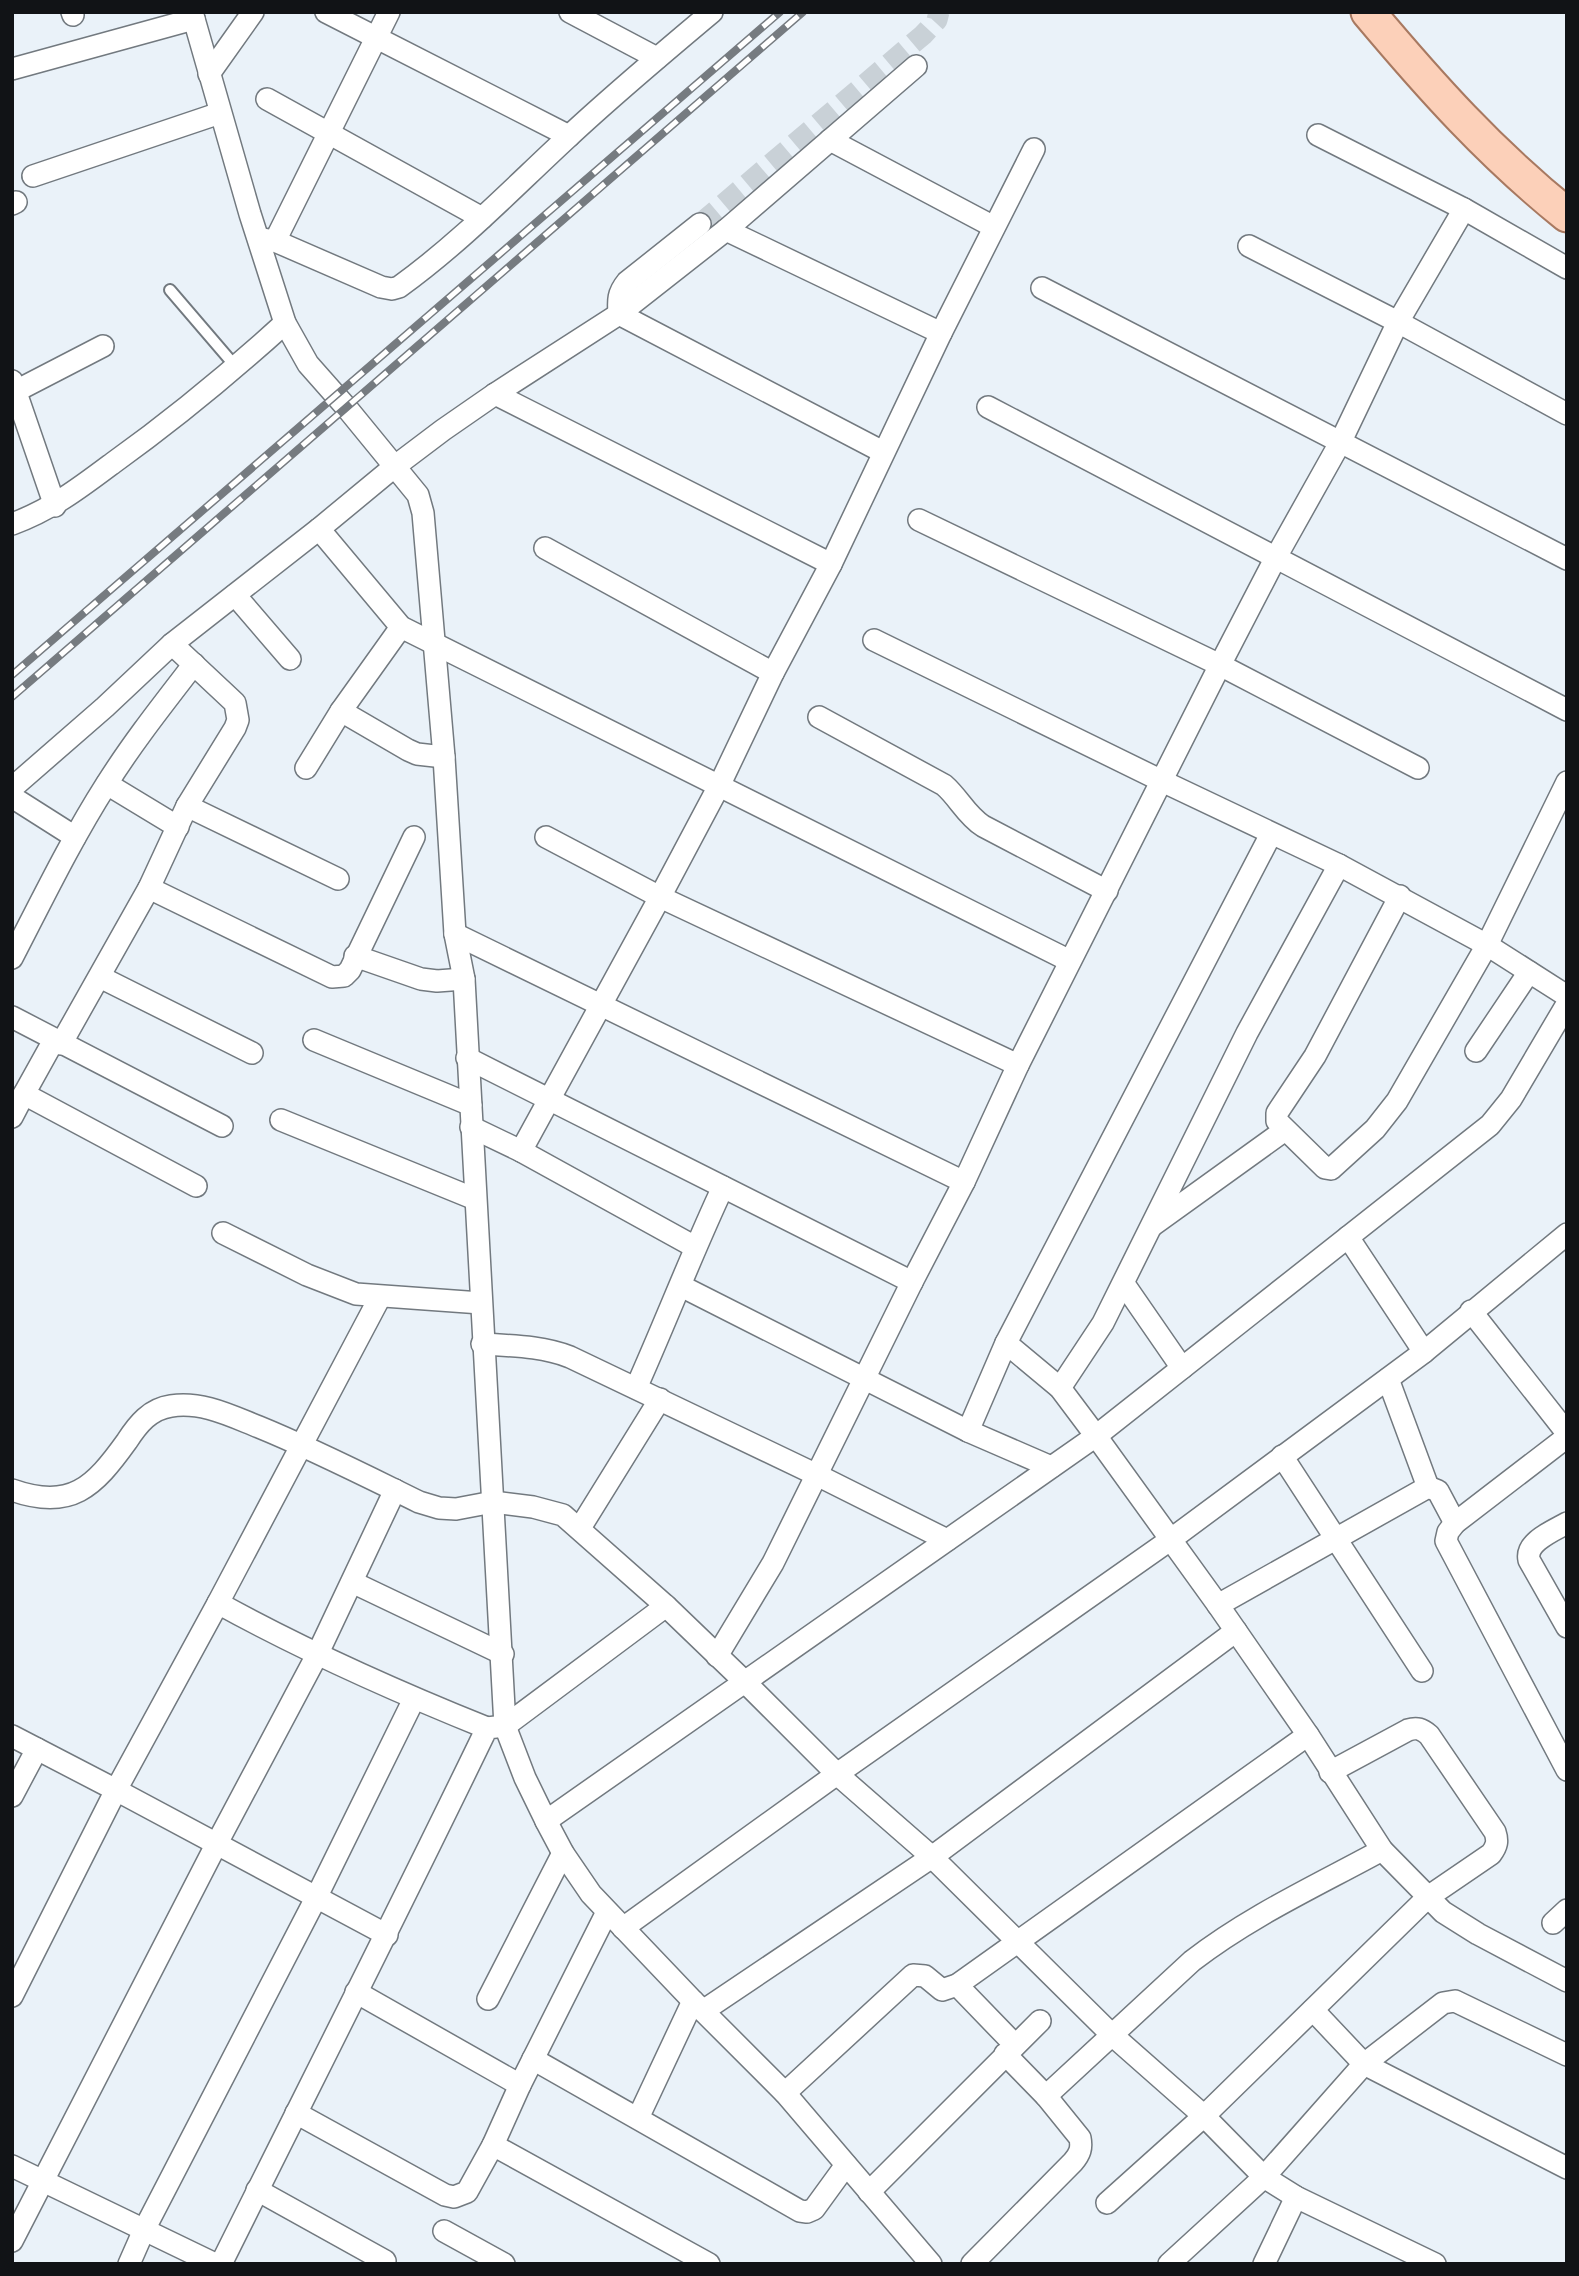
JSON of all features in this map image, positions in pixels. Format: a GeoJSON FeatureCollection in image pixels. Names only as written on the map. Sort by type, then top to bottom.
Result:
{"type":"FeatureCollection","features":[{"type":"Feature","properties":{"kind":"main road"},"geometry":{"type":"LineString","coordinates":[[1368,12],[1469,127],[1522,179],[1567,215]]}},
{"type":"Feature","properties":{"kind":"street"},"geometry":{"type":"LineString","coordinates":[[209,74],[253,12]]}},
{"type":"Feature","properties":{"kind":"street"},"geometry":{"type":"LineString","coordinates":[[326,12],[569,136]]}},
{"type":"Feature","properties":{"kind":"street"},"geometry":{"type":"LineString","coordinates":[[266,239],[329,132],[389,12]]}},
{"type":"Feature","properties":{"kind":"street"},"geometry":{"type":"LineString","coordinates":[[570,12],[657,58]]}},
{"type":"Feature","properties":{"kind":"street"},"geometry":{"type":"LineString","coordinates":[[266,239],[381,287],[399,287],[482,218],[569,136],[712,12]]}},
{"type":"Feature","properties":{"kind":"street"},"geometry":{"type":"LineString","coordinates":[[12,69],[193,15],[220,113],[266,239],[285,323],[308,364],[418,495],[424,513],[455,934],[464,979],[482,1344],[503,1654],[496,1727],[356,1992],[221,2264]]}},
{"type":"Feature","properties":{"kind":"street"},"geometry":{"type":"LineString","coordinates":[[12,788],[172,644],[394,467],[495,394],[619,314],[726,230],[916,66]]}},
{"type":"Feature","properties":{"kind":"street"},"geometry":{"type":"LineString","coordinates":[[267,99],[482,218]]}},
{"type":"Feature","properties":{"kind":"street"},"geometry":{"type":"LineString","coordinates":[[33,176],[220,113]]}},
{"type":"Feature","properties":{"kind":"street"},"geometry":{"type":"LineString","coordinates":[[1318,135],[1464,209],[1567,268]]}},
{"type":"Feature","properties":{"kind":"street"},"geometry":{"type":"LineString","coordinates":[[830,140],[994,227]]}},
{"type":"Feature","properties":{"kind":"street"},"geometry":{"type":"LineString","coordinates":[[521,1151],[719,784],[773,673],[831,564],[941,333],[1034,149]]}},
{"type":"Feature","properties":{"kind":"street"},"geometry":{"type":"LineString","coordinates":[[717,1656],[764,1579],[817,1475],[964,1182],[1018,1065],[1220,665],[1340,441],[1398,322],[1464,209]]}},
{"type":"Feature","properties":{"kind":"street"},"geometry":{"type":"LineString","coordinates":[[619,314],[618,298],[627,282],[700,224]]}},
{"type":"Feature","properties":{"kind":"street"},"geometry":{"type":"LineString","coordinates":[[726,230],[941,333]]}},
{"type":"Feature","properties":{"kind":"street"},"geometry":{"type":"LineString","coordinates":[[1249,246],[1398,322],[1567,414]]}},
{"type":"Feature","properties":{"kind":"street"},"geometry":{"type":"LineString","coordinates":[[1042,288],[1567,559]]}},
{"type":"Feature","properties":{"kind":"street"},"geometry":{"type":"LineString","coordinates":[[619,314],[883,452]]}},
{"type":"Feature","properties":{"kind":"street"},"geometry":{"type":"LineString","coordinates":[[12,524],[55,506],[148,438],[236,367],[285,323]]}},
{"type":"Feature","properties":{"kind":"street"},"geometry":{"type":"LineString","coordinates":[[55,506],[14,386],[103,346]]}},
{"type":"Feature","properties":{"kind":"street"},"geometry":{"type":"LineString","coordinates":[[495,394],[831,564]]}},
{"type":"Feature","properties":{"kind":"street"},"geometry":{"type":"LineString","coordinates":[[988,407],[1567,710]]}},
{"type":"Feature","properties":{"kind":"street"},"geometry":{"type":"LineString","coordinates":[[919,520],[1220,665],[1418,768]]}},
{"type":"Feature","properties":{"kind":"street"},"geometry":{"type":"LineString","coordinates":[[319,529],[401,627],[1070,961]]}},
{"type":"Feature","properties":{"kind":"street"},"geometry":{"type":"LineString","coordinates":[[545,548],[773,673]]}},
{"type":"Feature","properties":{"kind":"street"},"geometry":{"type":"LineString","coordinates":[[235,595],[289,659]]}},
{"type":"Feature","properties":{"kind":"street"},"geometry":{"type":"LineString","coordinates":[[306,768],[341,711],[401,627]]}},
{"type":"Feature","properties":{"kind":"street"},"geometry":{"type":"LineString","coordinates":[[874,640],[1271,834],[1339,864],[1487,945],[1567,996]]}},
{"type":"Feature","properties":{"kind":"street"},"geometry":{"type":"LineString","coordinates":[[12,1116],[100,977],[149,888],[187,806],[238,720],[235,703],[172,644]]}},
{"type":"Feature","properties":{"kind":"street"},"geometry":{"type":"LineString","coordinates":[[12,958],[20,924],[107,784],[144,729],[194,664]]}},
{"type":"Feature","properties":{"kind":"street"},"geometry":{"type":"LineString","coordinates":[[341,711],[408,751],[444,757]]}},
{"type":"Feature","properties":{"kind":"street"},"geometry":{"type":"LineString","coordinates":[[819,717],[944,785],[974,820],[983,826],[1107,891]]}},
{"type":"Feature","properties":{"kind":"street"},"geometry":{"type":"LineString","coordinates":[[1400,896],[1315,1056],[1277,1113],[1277,1121],[1325,1168],[1331,1169],[1340,1162],[1375,1129],[1397,1101],[1487,945],[1567,782]]}},
{"type":"Feature","properties":{"kind":"street"},"geometry":{"type":"LineString","coordinates":[[107,784],[178,827]]}},
{"type":"Feature","properties":{"kind":"street"},"geometry":{"type":"LineString","coordinates":[[12,797],[75,837]]}},
{"type":"Feature","properties":{"kind":"street"},"geometry":{"type":"LineString","coordinates":[[187,806],[338,879]]}},
{"type":"Feature","properties":{"kind":"street"},"geometry":{"type":"LineString","coordinates":[[968,1431],[1006,1343],[1271,834]]}},
{"type":"Feature","properties":{"kind":"street"},"geometry":{"type":"LineString","coordinates":[[149,888],[332,977],[344,976],[350,970],[414,837]]}},
{"type":"Feature","properties":{"kind":"street"},"geometry":{"type":"LineString","coordinates":[[546,837],[660,897],[1018,1065]]}},
{"type":"Feature","properties":{"kind":"street"},"geometry":{"type":"LineString","coordinates":[[1060,1388],[1103,1323],[1124,1284],[1247,1033],[1339,864]]}},
{"type":"Feature","properties":{"kind":"street"},"geometry":{"type":"LineString","coordinates":[[455,934],[964,1182]]}},
{"type":"Feature","properties":{"kind":"street"},"geometry":{"type":"LineString","coordinates":[[355,956],[421,979],[464,979]]}},
{"type":"Feature","properties":{"kind":"street"},"geometry":{"type":"LineString","coordinates":[[1476,1051],[1529,972]]}},
{"type":"Feature","properties":{"kind":"street"},"geometry":{"type":"LineString","coordinates":[[100,977],[252,1053]]}},
{"type":"Feature","properties":{"kind":"street"},"geometry":{"type":"LineString","coordinates":[[546,1821],[1096,1436],[1348,1237],[1496,1118],[1511,1099],[1567,1004]]}},
{"type":"Feature","properties":{"kind":"street"},"geometry":{"type":"LineString","coordinates":[[12,1017],[222,1126]]}},
{"type":"Feature","properties":{"kind":"street"},"geometry":{"type":"LineString","coordinates":[[314,1040],[471,1105]]}},
{"type":"Feature","properties":{"kind":"street"},"geometry":{"type":"LineString","coordinates":[[467,1058],[912,1282]]}},
{"type":"Feature","properties":{"kind":"street"},"geometry":{"type":"LineString","coordinates":[[24,1094],[196,1186]]}},
{"type":"Feature","properties":{"kind":"street"},"geometry":{"type":"LineString","coordinates":[[281,1120],[475,1199]]}},
{"type":"Feature","properties":{"kind":"street"},"geometry":{"type":"LineString","coordinates":[[471,1127],[521,1151],[695,1247]]}},
{"type":"Feature","properties":{"kind":"street"},"geometry":{"type":"LineString","coordinates":[[1150,1227],[1285,1130]]}},
{"type":"Feature","properties":{"kind":"street"},"geometry":{"type":"LineString","coordinates":[[636,1388],[723,1187]]}},
{"type":"Feature","properties":{"kind":"street"},"geometry":{"type":"LineString","coordinates":[[223,1233],[339,1289],[380,1297],[481,1303]]}},
{"type":"Feature","properties":{"kind":"street"},"geometry":{"type":"LineString","coordinates":[[623,1928],[1170,1540],[1424,1352],[1567,1234]]}},
{"type":"Feature","properties":{"kind":"street"},"geometry":{"type":"LineString","coordinates":[[1348,1237],[1424,1352]]}},
{"type":"Feature","properties":{"kind":"street"},"geometry":{"type":"LineString","coordinates":[[1124,1284],[1182,1368]]}},
{"type":"Feature","properties":{"kind":"street"},"geometry":{"type":"LineString","coordinates":[[681,1286],[968,1431],[1051,1467]]}},
{"type":"Feature","properties":{"kind":"street"},"geometry":{"type":"LineString","coordinates":[[12,1996],[116,1790],[380,1297]]}},
{"type":"Feature","properties":{"kind":"street"},"geometry":{"type":"LineString","coordinates":[[1471,1311],[1567,1435],[1455,1523],[1448,1532],[1446,1541],[1567,1770]]}},
{"type":"Feature","properties":{"kind":"street"},"geometry":{"type":"LineString","coordinates":[[1006,1343],[1060,1388],[1096,1436],[1237,1631],[1382,1850],[1444,1912],[1461,1924],[1567,1981]]}},
{"type":"Feature","properties":{"kind":"street"},"geometry":{"type":"LineString","coordinates":[[482,1344],[554,1350],[947,1540]]}},
{"type":"Feature","properties":{"kind":"street"},"geometry":{"type":"LineString","coordinates":[[1388,1379],[1428,1487],[1438,1491],[1455,1523]]}},
{"type":"Feature","properties":{"kind":"street"},"geometry":{"type":"LineString","coordinates":[[580,1528],[660,1399]]}},
{"type":"Feature","properties":{"kind":"street"},"geometry":{"type":"LineString","coordinates":[[13,1494],[50,1499],[78,1494],[95,1480],[140,1422],[154,1410],[172,1405],[210,1408],[302,1445],[419,1502],[439,1508],[456,1509],[493,1502],[563,1515],[666,1606],[837,1774],[932,1857],[1111,2034],[1204,2116],[1264,2177],[1404,2257],[1435,2264]]}},
{"type":"Feature","properties":{"kind":"street"},"geometry":{"type":"LineString","coordinates":[[1282,1456],[1422,1671]]}},
{"type":"Feature","properties":{"kind":"street"},"geometry":{"type":"LineString","coordinates":[[1218,1605],[1428,1487]]}},
{"type":"Feature","properties":{"kind":"street"},"geometry":{"type":"LineString","coordinates":[[12,2241],[317,1655],[396,1490]]}},
{"type":"Feature","properties":{"kind":"street"},"geometry":{"type":"LineString","coordinates":[[1567,1523],[1534,1543],[1528,1554],[1567,1627]]}},
{"type":"Feature","properties":{"kind":"street"},"geometry":{"type":"LineString","coordinates":[[352,1582],[503,1654]]}},
{"type":"Feature","properties":{"kind":"street"},"geometry":{"type":"LineString","coordinates":[[218,1603],[317,1655],[414,1699],[496,1727],[563,1853],[591,1894],[785,2093],[931,2264]]}},
{"type":"Feature","properties":{"kind":"street"},"geometry":{"type":"LineString","coordinates":[[496,1727],[666,1606]]}},
{"type":"Feature","properties":{"kind":"street"},"geometry":{"type":"LineString","coordinates":[[638,2119],[698,2006],[932,1857],[1237,1631]]}},
{"type":"Feature","properties":{"kind":"street"},"geometry":{"type":"LineString","coordinates":[[129,2264],[144,2230],[316,1898],[414,1699]]}},
{"type":"Feature","properties":{"kind":"street"},"geometry":{"type":"LineString","coordinates":[[1107,2203],[1204,2116],[1428,1897],[1491,1854],[1498,1839],[1429,1735],[1415,1727],[1330,1772]]}},
{"type":"Feature","properties":{"kind":"street"},"geometry":{"type":"LineString","coordinates":[[785,2093],[913,1975],[925,1976],[942,1990],[957,1985],[1308,1735]]}},
{"type":"Feature","properties":{"kind":"street"},"geometry":{"type":"LineString","coordinates":[[12,1736],[387,1935]]}},
{"type":"Feature","properties":{"kind":"street"},"geometry":{"type":"LineString","coordinates":[[12,1796],[37,1749]]}},
{"type":"Feature","properties":{"kind":"street"},"geometry":{"type":"LineString","coordinates":[[1046,2096],[1111,2034],[1216,1942],[1382,1850]]}},
{"type":"Feature","properties":{"kind":"street"},"geometry":{"type":"LineString","coordinates":[[488,1999],[563,1853]]}},
{"type":"Feature","properties":{"kind":"street"},"geometry":{"type":"LineString","coordinates":[[296,2113],[445,2195],[454,2197],[467,2192],[493,2145],[520,2085],[607,1912]]}},
{"type":"Feature","properties":{"kind":"street"},"geometry":{"type":"LineString","coordinates":[[957,1985],[1080,2138],[1082,2146],[1079,2155],[972,2264]]}},
{"type":"Feature","properties":{"kind":"street"},"geometry":{"type":"LineString","coordinates":[[356,1992],[520,2085]]}},
{"type":"Feature","properties":{"kind":"street"},"geometry":{"type":"LineString","coordinates":[[1169,2264],[1264,2177],[1364,2064],[1443,2003],[1455,2001],[1567,2055]]}},
{"type":"Feature","properties":{"kind":"street"},"geometry":{"type":"LineString","coordinates":[[1313,2010],[1364,2064],[1567,2168]]}},
{"type":"Feature","properties":{"kind":"street"},"geometry":{"type":"LineString","coordinates":[[869,2192],[1040,2021]]}},
{"type":"Feature","properties":{"kind":"street"},"geometry":{"type":"LineString","coordinates":[[533,2059],[800,2211],[814,2209],[846,2165]]}},
{"type":"Feature","properties":{"kind":"street"},"geometry":{"type":"LineString","coordinates":[[493,2145],[709,2264]]}},
{"type":"Feature","properties":{"kind":"street"},"geometry":{"type":"LineString","coordinates":[[12,2166],[215,2264]]}},
{"type":"Feature","properties":{"kind":"street"},"geometry":{"type":"LineString","coordinates":[[257,2190],[385,2261]]}},
{"type":"Feature","properties":{"kind":"street"},"geometry":{"type":"LineString","coordinates":[[1264,2264],[1296,2197]]}},
{"type":"Feature","properties":{"kind":"street"},"geometry":{"type":"LineString","coordinates":[[444,2231],[504,2264]]}},
{"type":"Feature","properties":{"kind":"lane"},"geometry":{"type":"LineString","coordinates":[[170,290],[236,367]]}},
{"type":"Feature","properties":{"kind":"tunnel"},"geometry":{"type":"LineString","coordinates":[[700,224],[923,35],[937,20],[939,12]]}},
{"type":"Feature","properties":{"kind":"railway"},"geometry":{"type":"LineString","coordinates":[[12,675],[780,12]]}},
{"type":"Feature","properties":{"kind":"railway"},"geometry":{"type":"LineString","coordinates":[[12,697],[803,12]]}}]}
